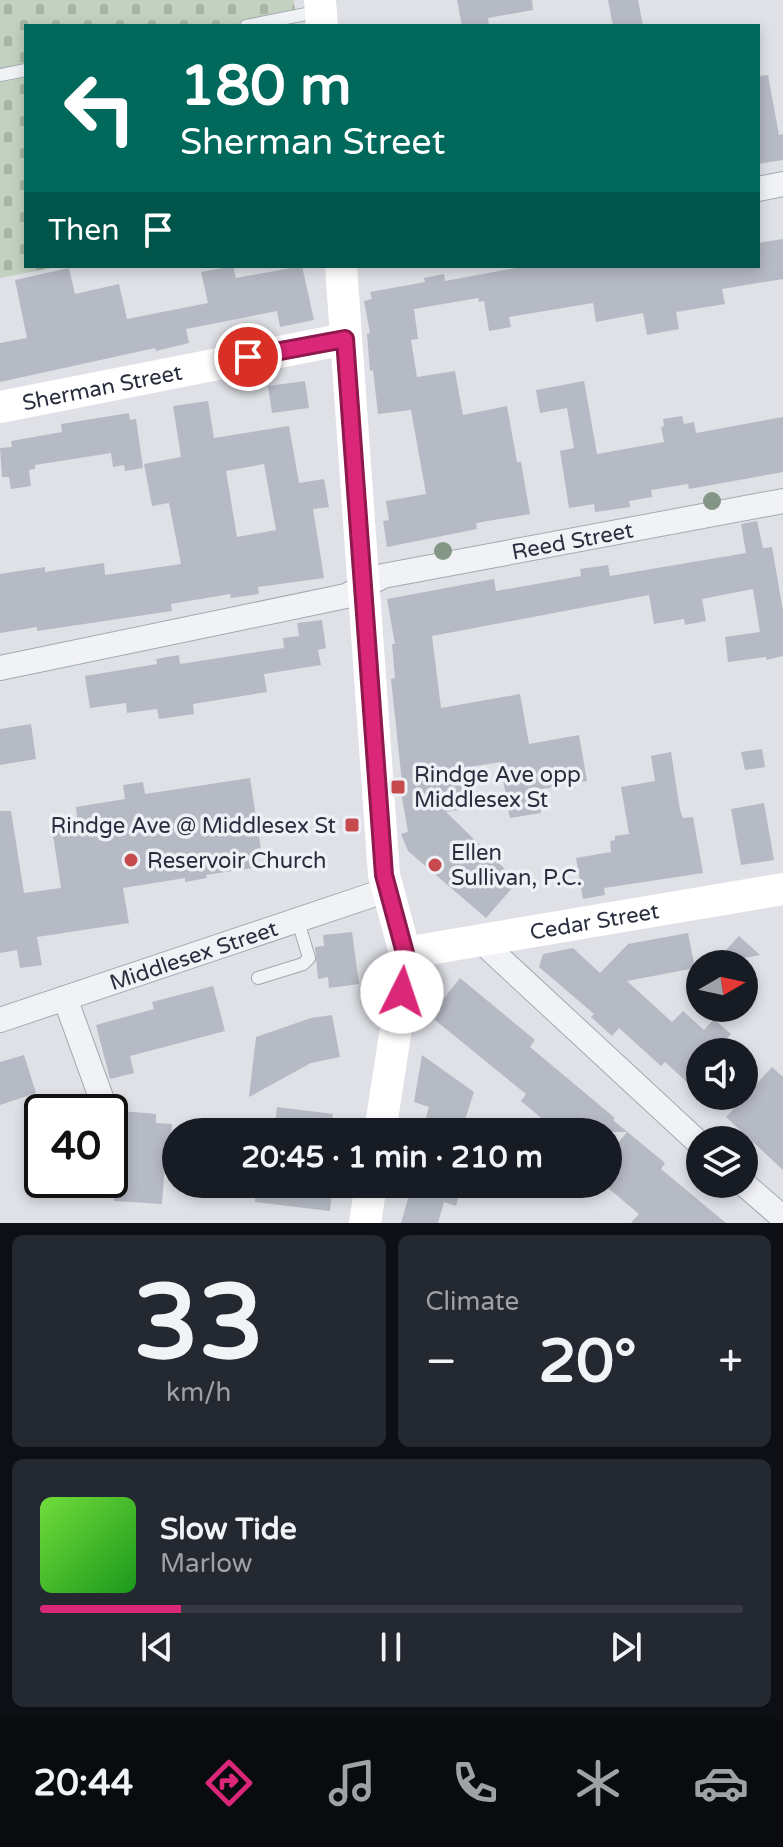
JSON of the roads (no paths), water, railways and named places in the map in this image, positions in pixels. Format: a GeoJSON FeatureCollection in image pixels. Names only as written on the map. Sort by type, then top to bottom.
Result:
{"type":"FeatureCollection","features":[{"type":"Feature","properties":{"kind":"street"},"geometry":{"type":"LineString","coordinates":[[760,189],[783,184]]}},
{"type":"Feature","properties":{"kind":"street"},"geometry":{"type":"LineString","coordinates":[[347,268],[345,339],[387,890],[405,953],[382,1118]]}},
{"type":"Feature","properties":{"kind":"street","name":"Sherman Street"},"geometry":{"type":"LineString","coordinates":[[0,407],[345,339]]}},
{"type":"Feature","properties":{"kind":"street","name":"Reed Street"},"geometry":{"type":"LineString","coordinates":[[0,668],[346,596],[383,576],[783,501]]}},
{"type":"Feature","properties":{"kind":"street","name":"Cedar Street"},"geometry":{"type":"LineString","coordinates":[[405,953],[783,889]]}},
{"type":"Feature","properties":{"kind":"street","name":"Middlesex Street"},"geometry":{"type":"LineString","coordinates":[[0,1020],[387,890]]}},
{"type":"Feature","properties":{"kind":"street"},"geometry":{"type":"LineString","coordinates":[[481,941],[686,1131]]}},
{"type":"Feature","properties":{"kind":"street"},"geometry":{"type":"LineString","coordinates":[[65,998],[100,1094]]}},
{"type":"Feature","properties":{"kind":"street"},"geometry":{"type":"LineString","coordinates":[[758,1196],[783,1218]]}},
{"type":"Feature","properties":{"kind":"street"},"geometry":{"type":"LineString","coordinates":[[365,1223],[369,1198]]}},
{"type":"Feature","properties":{"kind":"lane"},"geometry":{"type":"LineString","coordinates":[[257,24],[321,12]]}},
{"type":"Feature","properties":{"kind":"lane"},"geometry":{"type":"LineString","coordinates":[[0,75],[24,70]]}},
{"type":"Feature","properties":{"kind":"lane"},"geometry":{"type":"LineString","coordinates":[[258,978],[303,964],[309,958],[298,921]]}},
{"type":"Feature","properties":{"kind":"place","name":"Rindge Ave opp Middlesex St"},"geometry":{"type":"Point","coordinates":[398,787]}},
{"type":"Feature","properties":{"kind":"place","name":"Rindge Ave @ Middlesex St"},"geometry":{"type":"Point","coordinates":[352,825]}},
{"type":"Feature","properties":{"kind":"place","name":"Reservoir Church"},"geometry":{"type":"Point","coordinates":[131,860]}},
{"type":"Feature","properties":{"kind":"place","name":"Ellen Sullivan, P.C."},"geometry":{"type":"Point","coordinates":[435,865]}}]}
